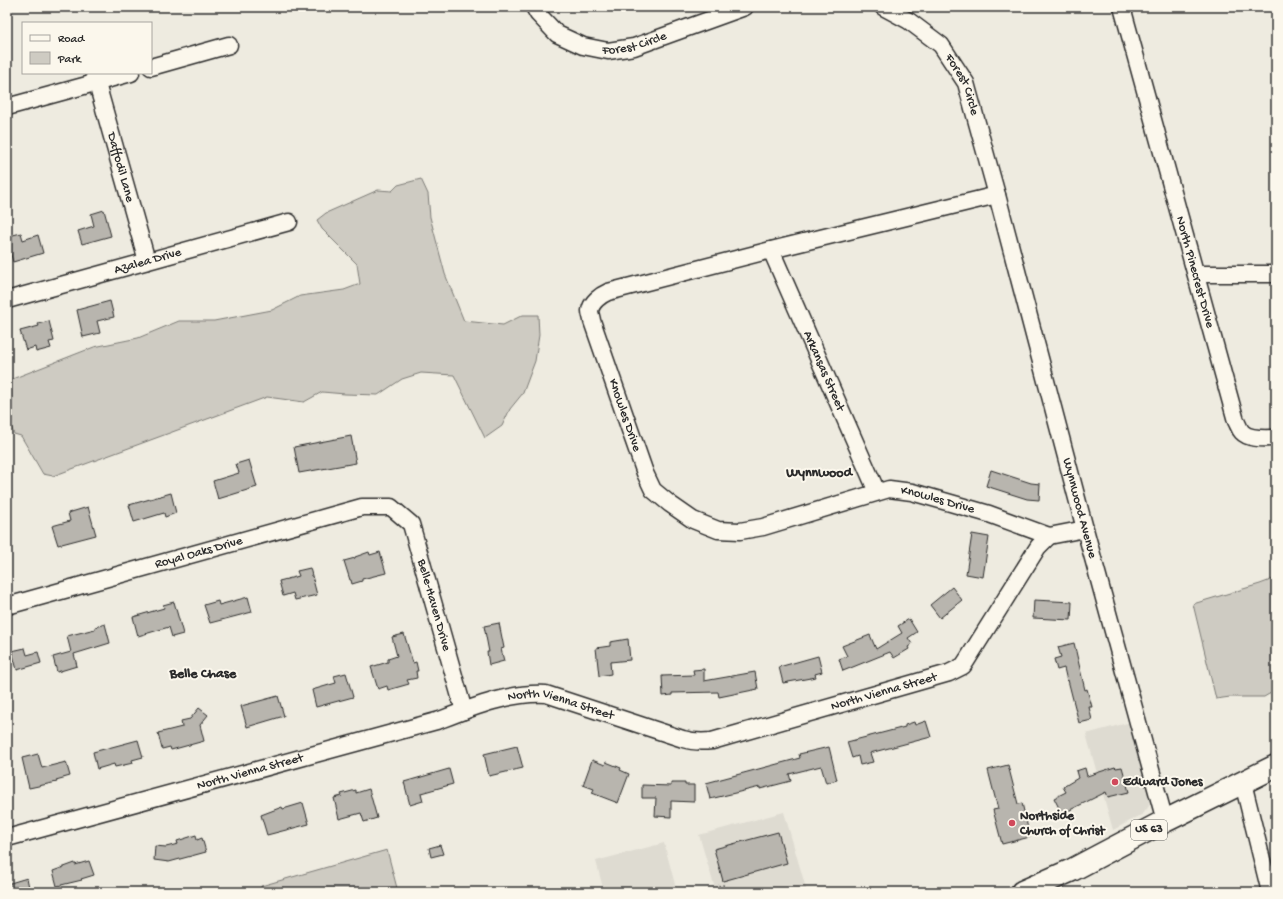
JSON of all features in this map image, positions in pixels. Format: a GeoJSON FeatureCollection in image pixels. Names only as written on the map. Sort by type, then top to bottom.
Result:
{"type":"FeatureCollection","features":[{"type":"Feature","properties":{"kind":"highway","name":"US 63"},"geometry":{"type":"LineString","coordinates":[[1022,892],[1072,870],[1165,821],[1243,784],[1276,766]]}},
{"type":"Feature","properties":{"kind":"street","name":"Forest Circle"},"geometry":{"type":"LineString","coordinates":[[534,7],[538,14],[557,34],[583,46],[608,52],[634,47],[745,7]]}},
{"type":"Feature","properties":{"kind":"street","name":"Forest Circle"},"geometry":{"type":"LineString","coordinates":[[883,7],[909,21],[941,45],[966,83],[997,195]]}},
{"type":"Feature","properties":{"kind":"street","name":"North Pinecrest Drive"},"geometry":{"type":"LineString","coordinates":[[1122,7],[1239,427],[1246,435],[1261,438],[1276,438]]}},
{"type":"Feature","properties":{"kind":"street"},"geometry":{"type":"LineString","coordinates":[[152,67],[229,45]]}},
{"type":"Feature","properties":{"kind":"street"},"geometry":{"type":"LineString","coordinates":[[7,108],[95,78],[124,74]]}},
{"type":"Feature","properties":{"kind":"street","name":"Daffodil Lane"},"geometry":{"type":"LineString","coordinates":[[95,78],[147,261]]}},
{"type":"Feature","properties":{"kind":"street","name":"Knowles Drive"},"geometry":{"type":"LineString","coordinates":[[997,195],[770,250],[608,292],[599,296],[590,310],[592,321],[645,473],[654,490],[670,504],[693,520],[718,530],[740,531],[763,527],[889,489],[912,492],[989,514],[1049,536]]}},
{"type":"Feature","properties":{"kind":"street","name":"Wynnwood Avenue"},"geometry":{"type":"LineString","coordinates":[[997,195],[1085,529],[1165,821]]}},
{"type":"Feature","properties":{"kind":"street","name":"Azalea Drive"},"geometry":{"type":"LineString","coordinates":[[7,300],[288,222]]}},
{"type":"Feature","properties":{"kind":"street","name":"Arkansas Street"},"geometry":{"type":"LineString","coordinates":[[770,250],[877,492]]}},
{"type":"Feature","properties":{"kind":"street"},"geometry":{"type":"LineString","coordinates":[[1196,274],[1276,274]]}},
{"type":"Feature","properties":{"kind":"street","name":"Royal Oaks Drive"},"geometry":{"type":"LineString","coordinates":[[7,606],[362,507],[391,507]]}},
{"type":"Feature","properties":{"kind":"street","name":"Belle-Haven Drive"},"geometry":{"type":"LineString","coordinates":[[391,507],[411,524],[464,711]]}},
{"type":"Feature","properties":{"kind":"street"},"geometry":{"type":"LineString","coordinates":[[1049,536],[1085,529]]}},
{"type":"Feature","properties":{"kind":"street","name":"North Vienna Street"},"geometry":{"type":"LineString","coordinates":[[7,838],[440,720],[464,711],[516,696],[546,694],[683,739],[703,742],[712,741],[949,673],[963,666],[1038,548],[1049,536]]}},
{"type":"Feature","properties":{"kind":"street"},"geometry":{"type":"LineString","coordinates":[[1243,784],[1270,892]]}},
{"type":"Feature","properties":{"kind":"path"},"geometry":{"type":"LineString","coordinates":[[719,892],[717,886],[724,884]]}},
{"type":"Feature","properties":{"kind":"shaded area"},"geometry":{"type":"Polygon","coordinates":[[[1131,722],[1150,792],[1149,806],[1143,814],[1113,830],[1086,734],[1131,722]]]}},
{"type":"Feature","properties":{"kind":"shaded area"},"geometry":{"type":"Polygon","coordinates":[[[784,812],[807,892],[716,892],[699,835],[784,812]]]}},
{"type":"Feature","properties":{"kind":"shaded area"},"geometry":{"type":"Polygon","coordinates":[[[664,843],[677,892],[604,892],[596,861],[664,843]]]}},
{"type":"Feature","properties":{"kind":"green space"},"geometry":{"type":"Polygon","coordinates":[[[421,179],[428,194],[430,217],[445,274],[464,321],[503,325],[523,315],[538,315],[539,335],[535,361],[523,393],[510,409],[502,426],[485,438],[454,375],[421,373],[402,379],[378,395],[322,392],[304,402],[267,397],[53,476],[43,474],[21,436],[14,434],[7,416],[7,381],[94,347],[138,338],[179,321],[214,321],[272,310],[300,296],[344,290],[360,284],[357,264],[322,229],[317,220],[326,213],[378,190],[392,191],[398,185],[421,179]]]}},
{"type":"Feature","properties":{"kind":"green space"},"geometry":{"type":"Polygon","coordinates":[[[1276,578],[1276,690],[1264,697],[1230,697],[1216,699],[1193,604],[1276,578]]]}},
{"type":"Feature","properties":{"kind":"green space"},"geometry":{"type":"Polygon","coordinates":[[[387,850],[398,892],[262,892],[261,886],[387,850]]]}},
{"type":"Feature","properties":{"kind":"building"},"geometry":{"type":"Polygon","coordinates":[[[104,210],[111,236],[82,244],[78,231],[94,226],[91,214],[104,210]]]}},
{"type":"Feature","properties":{"kind":"building"},"geometry":{"type":"Polygon","coordinates":[[[21,233],[23,240],[38,235],[43,253],[13,262],[8,244],[11,243],[9,236],[21,233]]]}},
{"type":"Feature","properties":{"kind":"building"},"geometry":{"type":"Polygon","coordinates":[[[110,301],[114,317],[97,321],[100,333],[83,337],[77,310],[110,301]]]}},
{"type":"Feature","properties":{"kind":"building"},"geometry":{"type":"Polygon","coordinates":[[[49,321],[54,341],[49,342],[51,348],[36,352],[35,347],[26,350],[20,331],[39,326],[38,324],[49,321]]]}},
{"type":"Feature","properties":{"kind":"building"},"geometry":{"type":"Polygon","coordinates":[[[351,436],[356,463],[299,473],[294,447],[351,436]]]}},
{"type":"Feature","properties":{"kind":"building"},"geometry":{"type":"Polygon","coordinates":[[[249,460],[257,487],[218,499],[213,481],[239,473],[236,464],[249,460]]]}},
{"type":"Feature","properties":{"kind":"building"},"geometry":{"type":"Polygon","coordinates":[[[991,470],[1031,483],[1040,484],[1039,500],[1027,499],[986,486],[991,470]]]}},
{"type":"Feature","properties":{"kind":"building"},"geometry":{"type":"Polygon","coordinates":[[[171,493],[176,513],[165,517],[164,513],[134,522],[129,505],[171,493]]]}},
{"type":"Feature","properties":{"kind":"building"},"geometry":{"type":"Polygon","coordinates":[[[88,507],[96,535],[58,545],[52,526],[70,521],[68,513],[88,507]]]}},
{"type":"Feature","properties":{"kind":"building"},"geometry":{"type":"Polygon","coordinates":[[[972,534],[989,537],[983,577],[966,574],[972,534]]]}},
{"type":"Feature","properties":{"kind":"building"},"geometry":{"type":"Polygon","coordinates":[[[369,552],[370,555],[380,552],[386,573],[362,579],[362,581],[352,584],[344,561],[369,552]]]}},
{"type":"Feature","properties":{"kind":"building"},"geometry":{"type":"Polygon","coordinates":[[[310,568],[317,595],[295,600],[293,593],[283,596],[279,581],[299,576],[297,571],[310,568]]]}},
{"type":"Feature","properties":{"kind":"building"},"geometry":{"type":"Polygon","coordinates":[[[952,587],[962,600],[940,618],[930,605],[952,587]]]}},
{"type":"Feature","properties":{"kind":"building"},"geometry":{"type":"Polygon","coordinates":[[[248,597],[252,612],[210,623],[204,605],[218,601],[219,605],[248,597]]]}},
{"type":"Feature","properties":{"kind":"building"},"geometry":{"type":"Polygon","coordinates":[[[1034,600],[1072,602],[1071,620],[1033,618],[1034,600]]]}},
{"type":"Feature","properties":{"kind":"building"},"geometry":{"type":"Polygon","coordinates":[[[174,602],[183,634],[172,637],[169,627],[138,636],[133,617],[164,608],[163,605],[174,602]]]}},
{"type":"Feature","properties":{"kind":"building"},"geometry":{"type":"Polygon","coordinates":[[[909,619],[917,632],[908,638],[912,644],[908,647],[909,649],[894,658],[890,652],[843,671],[839,659],[847,656],[842,646],[870,635],[876,649],[902,633],[898,626],[909,619]]]}},
{"type":"Feature","properties":{"kind":"building"},"geometry":{"type":"Polygon","coordinates":[[[499,623],[504,648],[501,649],[504,661],[489,665],[487,652],[489,652],[484,626],[499,623]]]}},
{"type":"Feature","properties":{"kind":"building"},"geometry":{"type":"Polygon","coordinates":[[[105,624],[110,643],[74,654],[77,666],[57,672],[53,657],[71,652],[67,636],[95,629],[95,627],[105,624]]]}},
{"type":"Feature","properties":{"kind":"building"},"geometry":{"type":"Polygon","coordinates":[[[404,634],[413,663],[416,662],[418,671],[416,671],[417,678],[407,680],[409,684],[388,690],[387,686],[378,689],[371,667],[388,662],[388,659],[397,656],[392,637],[404,634]]]}},
{"type":"Feature","properties":{"kind":"building"},"geometry":{"type":"Polygon","coordinates":[[[628,639],[630,660],[610,662],[611,674],[599,676],[596,648],[610,646],[610,642],[628,639]]]}},
{"type":"Feature","properties":{"kind":"building"},"geometry":{"type":"Polygon","coordinates":[[[1074,643],[1085,690],[1087,689],[1092,707],[1089,707],[1092,720],[1079,723],[1064,668],[1057,670],[1054,659],[1061,657],[1058,647],[1074,643]]]}},
{"type":"Feature","properties":{"kind":"building"},"geometry":{"type":"Polygon","coordinates":[[[25,648],[27,655],[38,652],[41,663],[17,670],[12,651],[25,648]]]}},
{"type":"Feature","properties":{"kind":"building"},"geometry":{"type":"Polygon","coordinates":[[[818,656],[822,672],[815,674],[816,677],[783,683],[779,667],[818,656]]]}},
{"type":"Feature","properties":{"kind":"building"},"geometry":{"type":"Polygon","coordinates":[[[704,669],[704,681],[755,672],[758,689],[719,697],[718,692],[672,693],[672,695],[663,696],[662,676],[694,675],[693,670],[704,669]]]}},
{"type":"Feature","properties":{"kind":"building"},"geometry":{"type":"Polygon","coordinates":[[[346,673],[353,697],[316,707],[312,690],[336,683],[334,676],[346,673]]]}},
{"type":"Feature","properties":{"kind":"building"},"geometry":{"type":"Polygon","coordinates":[[[278,696],[284,716],[247,727],[241,706],[278,696]]]}},
{"type":"Feature","properties":{"kind":"building"},"geometry":{"type":"Polygon","coordinates":[[[199,708],[208,715],[200,725],[204,741],[171,750],[170,747],[162,749],[158,733],[182,727],[181,721],[190,719],[199,708]]]}},
{"type":"Feature","properties":{"kind":"building"},"geometry":{"type":"Polygon","coordinates":[[[926,721],[931,737],[870,753],[873,762],[860,765],[858,756],[852,758],[847,742],[905,727],[905,725],[914,722],[915,725],[926,721]]]}},
{"type":"Feature","properties":{"kind":"building"},"geometry":{"type":"Polygon","coordinates":[[[138,740],[143,757],[132,760],[133,763],[115,767],[114,764],[97,769],[93,752],[138,740]]]}},
{"type":"Feature","properties":{"kind":"building"},"geometry":{"type":"Polygon","coordinates":[[[517,746],[523,768],[489,776],[484,754],[517,746]]]}},
{"type":"Feature","properties":{"kind":"building"},"geometry":{"type":"Polygon","coordinates":[[[829,747],[837,780],[826,783],[821,766],[789,774],[791,781],[710,799],[706,783],[800,758],[799,754],[829,747]]]}},
{"type":"Feature","properties":{"kind":"building"},"geometry":{"type":"Polygon","coordinates":[[[38,754],[42,768],[66,762],[70,776],[56,780],[57,782],[29,788],[22,758],[38,754]]]}},
{"type":"Feature","properties":{"kind":"building"},"geometry":{"type":"Polygon","coordinates":[[[592,760],[605,765],[606,762],[621,768],[620,770],[629,774],[618,803],[592,793],[594,789],[583,785],[592,760]]]}},
{"type":"Feature","properties":{"kind":"building"},"geometry":{"type":"Polygon","coordinates":[[[1008,765],[1018,804],[1022,803],[1030,837],[1002,844],[993,810],[998,809],[988,770],[1008,765]]]}},
{"type":"Feature","properties":{"kind":"building"},"geometry":{"type":"Polygon","coordinates":[[[1115,767],[1122,767],[1129,792],[1108,797],[1106,792],[1062,814],[1054,798],[1066,792],[1063,787],[1078,778],[1076,771],[1085,768],[1087,776],[1115,767]]]}},
{"type":"Feature","properties":{"kind":"building"},"geometry":{"type":"Polygon","coordinates":[[[449,769],[453,784],[421,793],[423,801],[410,805],[404,782],[449,769]]]}},
{"type":"Feature","properties":{"kind":"building"},"geometry":{"type":"Polygon","coordinates":[[[671,783],[685,783],[685,785],[694,785],[694,802],[671,801],[671,817],[655,816],[656,798],[642,798],[642,785],[671,786],[671,783]]]}},
{"type":"Feature","properties":{"kind":"building"},"geometry":{"type":"Polygon","coordinates":[[[369,789],[377,818],[364,822],[361,813],[339,819],[334,798],[342,796],[341,794],[356,790],[356,793],[369,789]]]}},
{"type":"Feature","properties":{"kind":"building"},"geometry":{"type":"Polygon","coordinates":[[[303,803],[309,824],[267,835],[261,815],[282,807],[283,809],[303,803]]]}},
{"type":"Feature","properties":{"kind":"building"},"geometry":{"type":"Polygon","coordinates":[[[778,832],[787,863],[723,881],[714,849],[778,832]]]}},
{"type":"Feature","properties":{"kind":"building"},"geometry":{"type":"Polygon","coordinates":[[[196,835],[197,840],[202,838],[206,852],[169,862],[154,860],[155,846],[166,847],[178,844],[177,841],[196,835]]]}},
{"type":"Feature","properties":{"kind":"building"},"geometry":{"type":"Polygon","coordinates":[[[440,845],[443,854],[431,857],[429,848],[440,845]]]}},
{"type":"Feature","properties":{"kind":"building"},"geometry":{"type":"Polygon","coordinates":[[[89,861],[94,875],[81,879],[82,880],[57,886],[53,871],[75,863],[75,865],[89,861]]]}},
{"type":"Feature","properties":{"kind":"building"},"geometry":{"type":"Polygon","coordinates":[[[27,878],[30,892],[7,892],[7,884],[27,878]]]}},
{"type":"Feature","properties":{"kind":"place","name":"Edward Jones"},"geometry":{"type":"Point","coordinates":[1115,782]}},
{"type":"Feature","properties":{"kind":"place","name":"Northside Church of Christ"},"geometry":{"type":"Point","coordinates":[1012,823]}},
{"type":"Feature","properties":{"kind":"district","name":"Wynnwood"},"geometry":{"type":"Point","coordinates":[819,473]}},
{"type":"Feature","properties":{"kind":"district","name":"Belle Chase"},"geometry":{"type":"Point","coordinates":[203,674]}}]}
